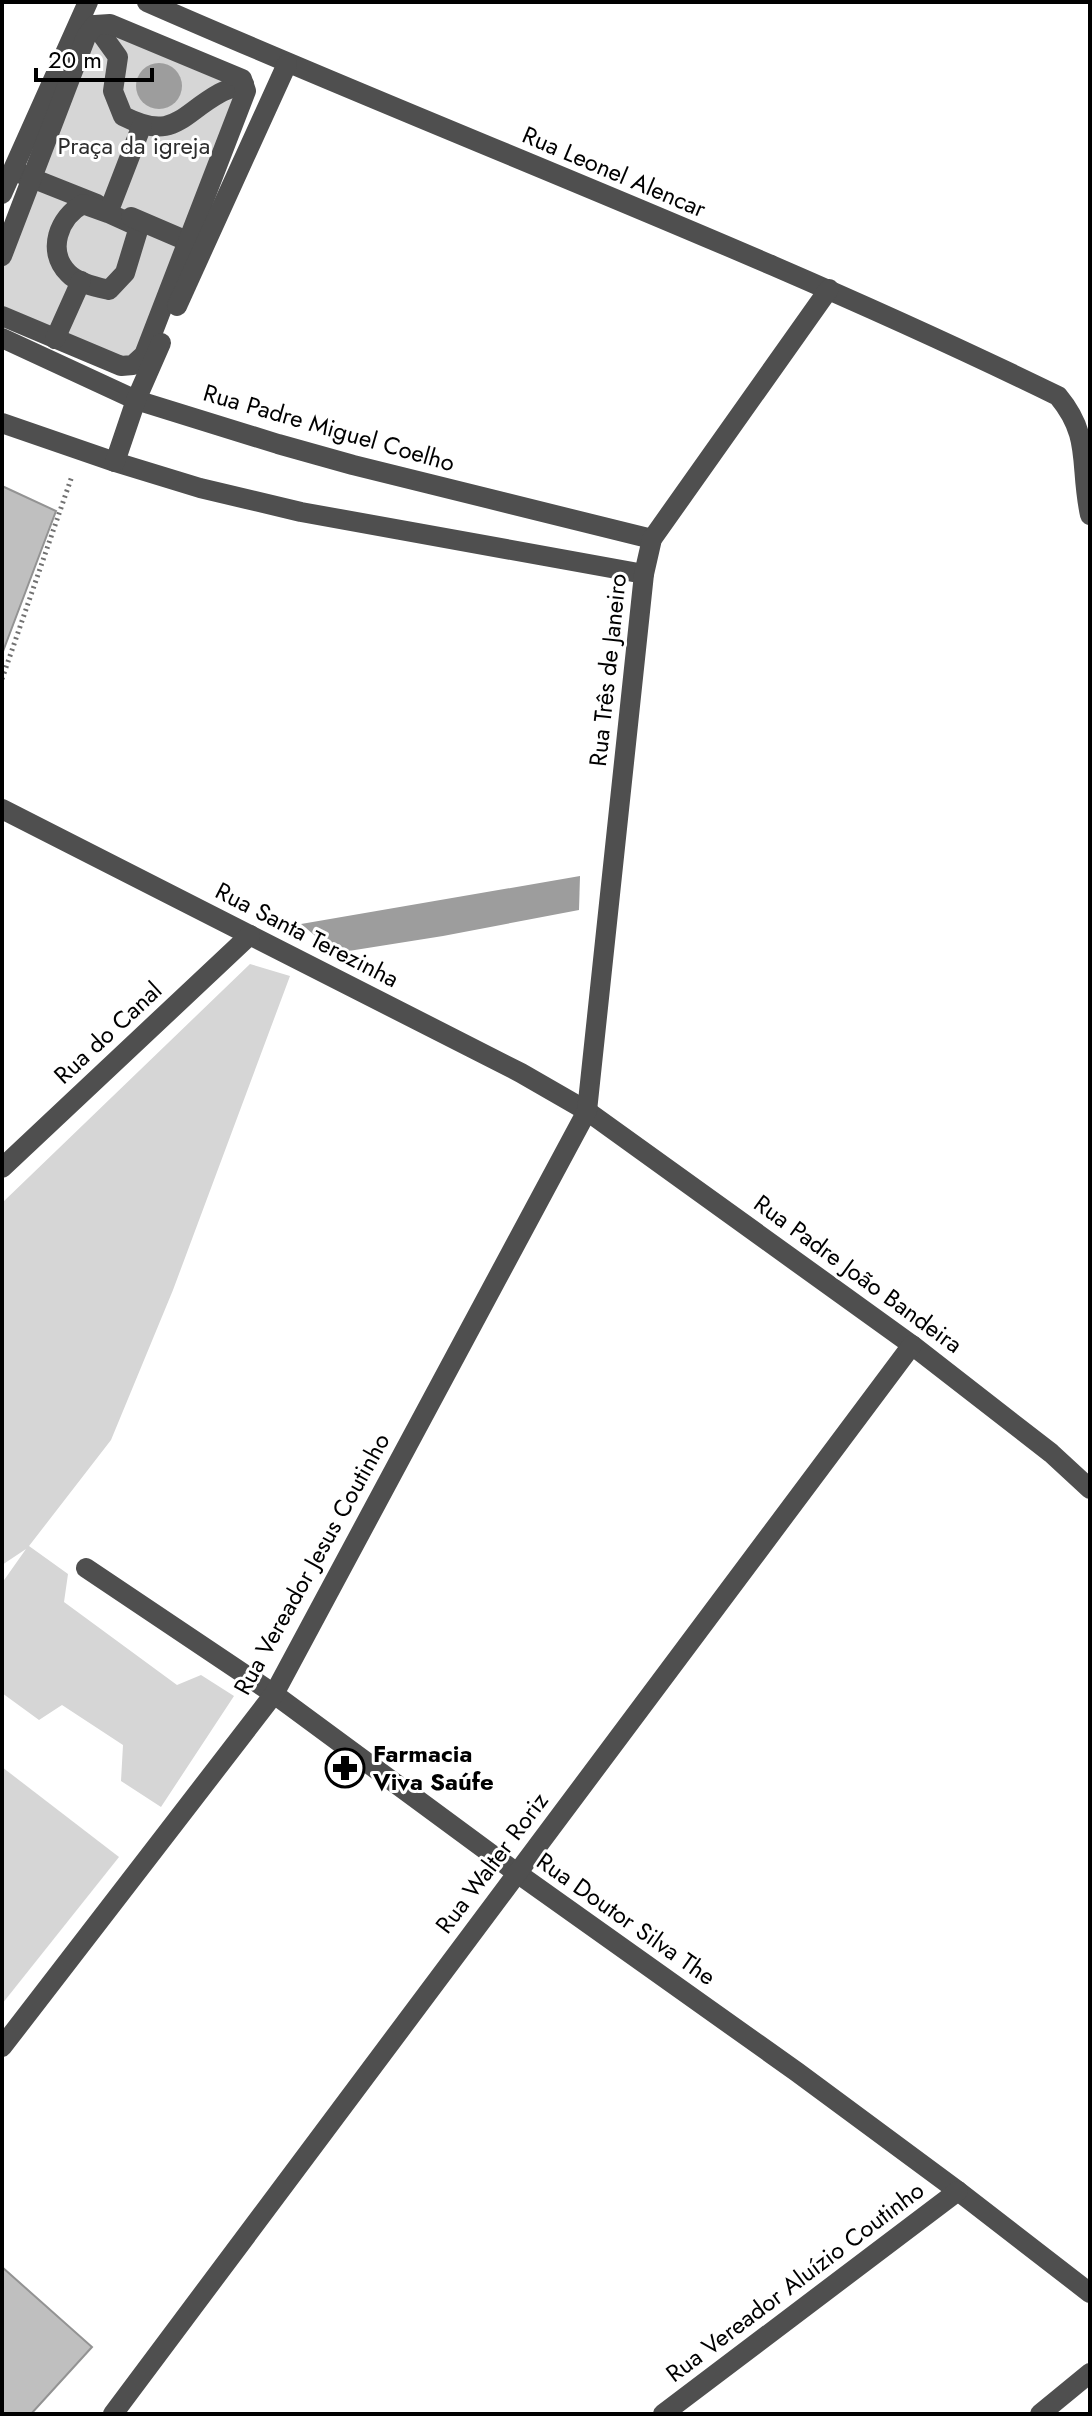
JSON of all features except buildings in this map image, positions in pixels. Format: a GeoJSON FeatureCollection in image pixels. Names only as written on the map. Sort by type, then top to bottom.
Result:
{"type":"FeatureCollection","features":[{"type":"Feature","properties":{"kind":"street"},"geometry":{"type":"LineString","coordinates":[[2,194],[88,2]]}},
{"type":"Feature","properties":{"kind":"street","name":"Rua Leonel Alencar"},"geometry":{"type":"LineString","coordinates":[[147,2],[287,64],[829,289],[936,336],[1058,396],[1075,409],[1086,426],[1090,515]]}},
{"type":"Feature","properties":{"kind":"street"},"geometry":{"type":"LineString","coordinates":[[2,256],[86,37],[95,25],[110,24],[242,79],[246,91],[195,245],[115,462]]}},
{"type":"Feature","properties":{"kind":"street"},"geometry":{"type":"LineString","coordinates":[[95,25],[118,57],[113,91],[123,116],[142,125],[179,123],[220,93],[244,84]]}},
{"type":"Feature","properties":{"kind":"street"},"geometry":{"type":"LineString","coordinates":[[2,316],[121,366],[133,365],[144,355],[195,245],[287,64]]}},
{"type":"Feature","properties":{"kind":"street"},"geometry":{"type":"LineString","coordinates":[[109,210],[142,125]]}},
{"type":"Feature","properties":{"kind":"street"},"geometry":{"type":"LineString","coordinates":[[12,169],[195,245]]}},
{"type":"Feature","properties":{"kind":"street"},"geometry":{"type":"LineString","coordinates":[[83,204],[109,210],[139,227],[125,273],[109,290],[93,287],[68,274],[56,244],[59,229],[71,210],[83,204]]}},
{"type":"Feature","properties":{"kind":"street"},"geometry":{"type":"LineString","coordinates":[[55,339],[81,281]]}},
{"type":"Feature","properties":{"kind":"street","name":"Rua Três de Janeiro"},"geometry":{"type":"LineString","coordinates":[[587,1111],[644,574],[652,539],[829,289]]}},
{"type":"Feature","properties":{"kind":"street","name":"Rua Padre Miguel Coelho"},"geometry":{"type":"LineString","coordinates":[[2,338],[136,400],[353,465],[652,539]]}},
{"type":"Feature","properties":{"kind":"street"},"geometry":{"type":"LineString","coordinates":[[2,423],[200,488],[301,512],[644,574]]}},
{"type":"Feature","properties":{"kind":"street","name":"Rua Santa Terezinha"},"geometry":{"type":"LineString","coordinates":[[2,809],[521,1073],[587,1111]]}},
{"type":"Feature","properties":{"kind":"street","name":"Rua do Canal"},"geometry":{"type":"LineString","coordinates":[[2,1168],[250,935]]}},
{"type":"Feature","properties":{"kind":"street","name":"Rua Padre João Bandeira"},"geometry":{"type":"LineString","coordinates":[[587,1111],[912,1345],[1051,1453],[1090,1489]]}},
{"type":"Feature","properties":{"kind":"street","name":"Rua Vereador Jesus Coutinho"},"geometry":{"type":"LineString","coordinates":[[2,2047],[274,1694],[587,1111]]}},
{"type":"Feature","properties":{"kind":"street","name":"Rua Walter Roriz"},"geometry":{"type":"LineString","coordinates":[[113,2414],[912,1345]]}},
{"type":"Feature","properties":{"kind":"street","name":"Rua Doutor Silva The"},"geometry":{"type":"LineString","coordinates":[[86,1568],[274,1694],[517,1873],[797,2072],[1090,2293]]}},
{"type":"Feature","properties":{"kind":"street","name":"Rua Vereador Aluízio Coutinho"},"geometry":{"type":"LineString","coordinates":[[663,2414],[958,2191]]}},
{"type":"Feature","properties":{"kind":"street"},"geometry":{"type":"LineString","coordinates":[[1040,2414],[1090,2373]]}},
{"type":"Feature","properties":{"kind":"path"},"geometry":{"type":"LineString","coordinates":[[2,679],[80,451]]}},
{"type":"Feature","properties":{"kind":"green space","name":"Praça da igreja"},"geometry":{"type":"Polygon","coordinates":[[[91,21],[246,75],[144,371],[122,376],[2,324],[2,235],[91,21]]]}},
{"type":"Feature","properties":{"kind":"green space"},"geometry":{"type":"Polygon","coordinates":[[[250,964],[290,976],[173,1290],[111,1440],[29,1546],[68,1574],[64,1602],[177,1685],[201,1675],[234,1696],[161,1807],[121,1781],[123,1745],[62,1705],[39,1720],[2,1693],[2,1583],[26,1549],[2,1565],[2,1203],[250,964]]]}},
{"type":"Feature","properties":{"kind":"green space"},"geometry":{"type":"Polygon","coordinates":[[[2,1767],[119,1857],[2,2004],[2,1767]]]}},
{"type":"Feature","properties":{"kind":"shaded area"},"geometry":{"type":"Polygon","coordinates":[[[159,63],[175,70],[182,86],[175,102],[159,109],[143,102],[136,86],[143,70],[159,63]]]}},
{"type":"Feature","properties":{"kind":"shaded area"},"geometry":{"type":"Polygon","coordinates":[[[580,876],[579,910],[443,936],[336,953],[301,924],[580,876]]]}},
{"type":"Feature","properties":{"kind":"place","name":"Farmacia Viva Saúfe"},"geometry":{"type":"Point","coordinates":[345,1768]}}]}
